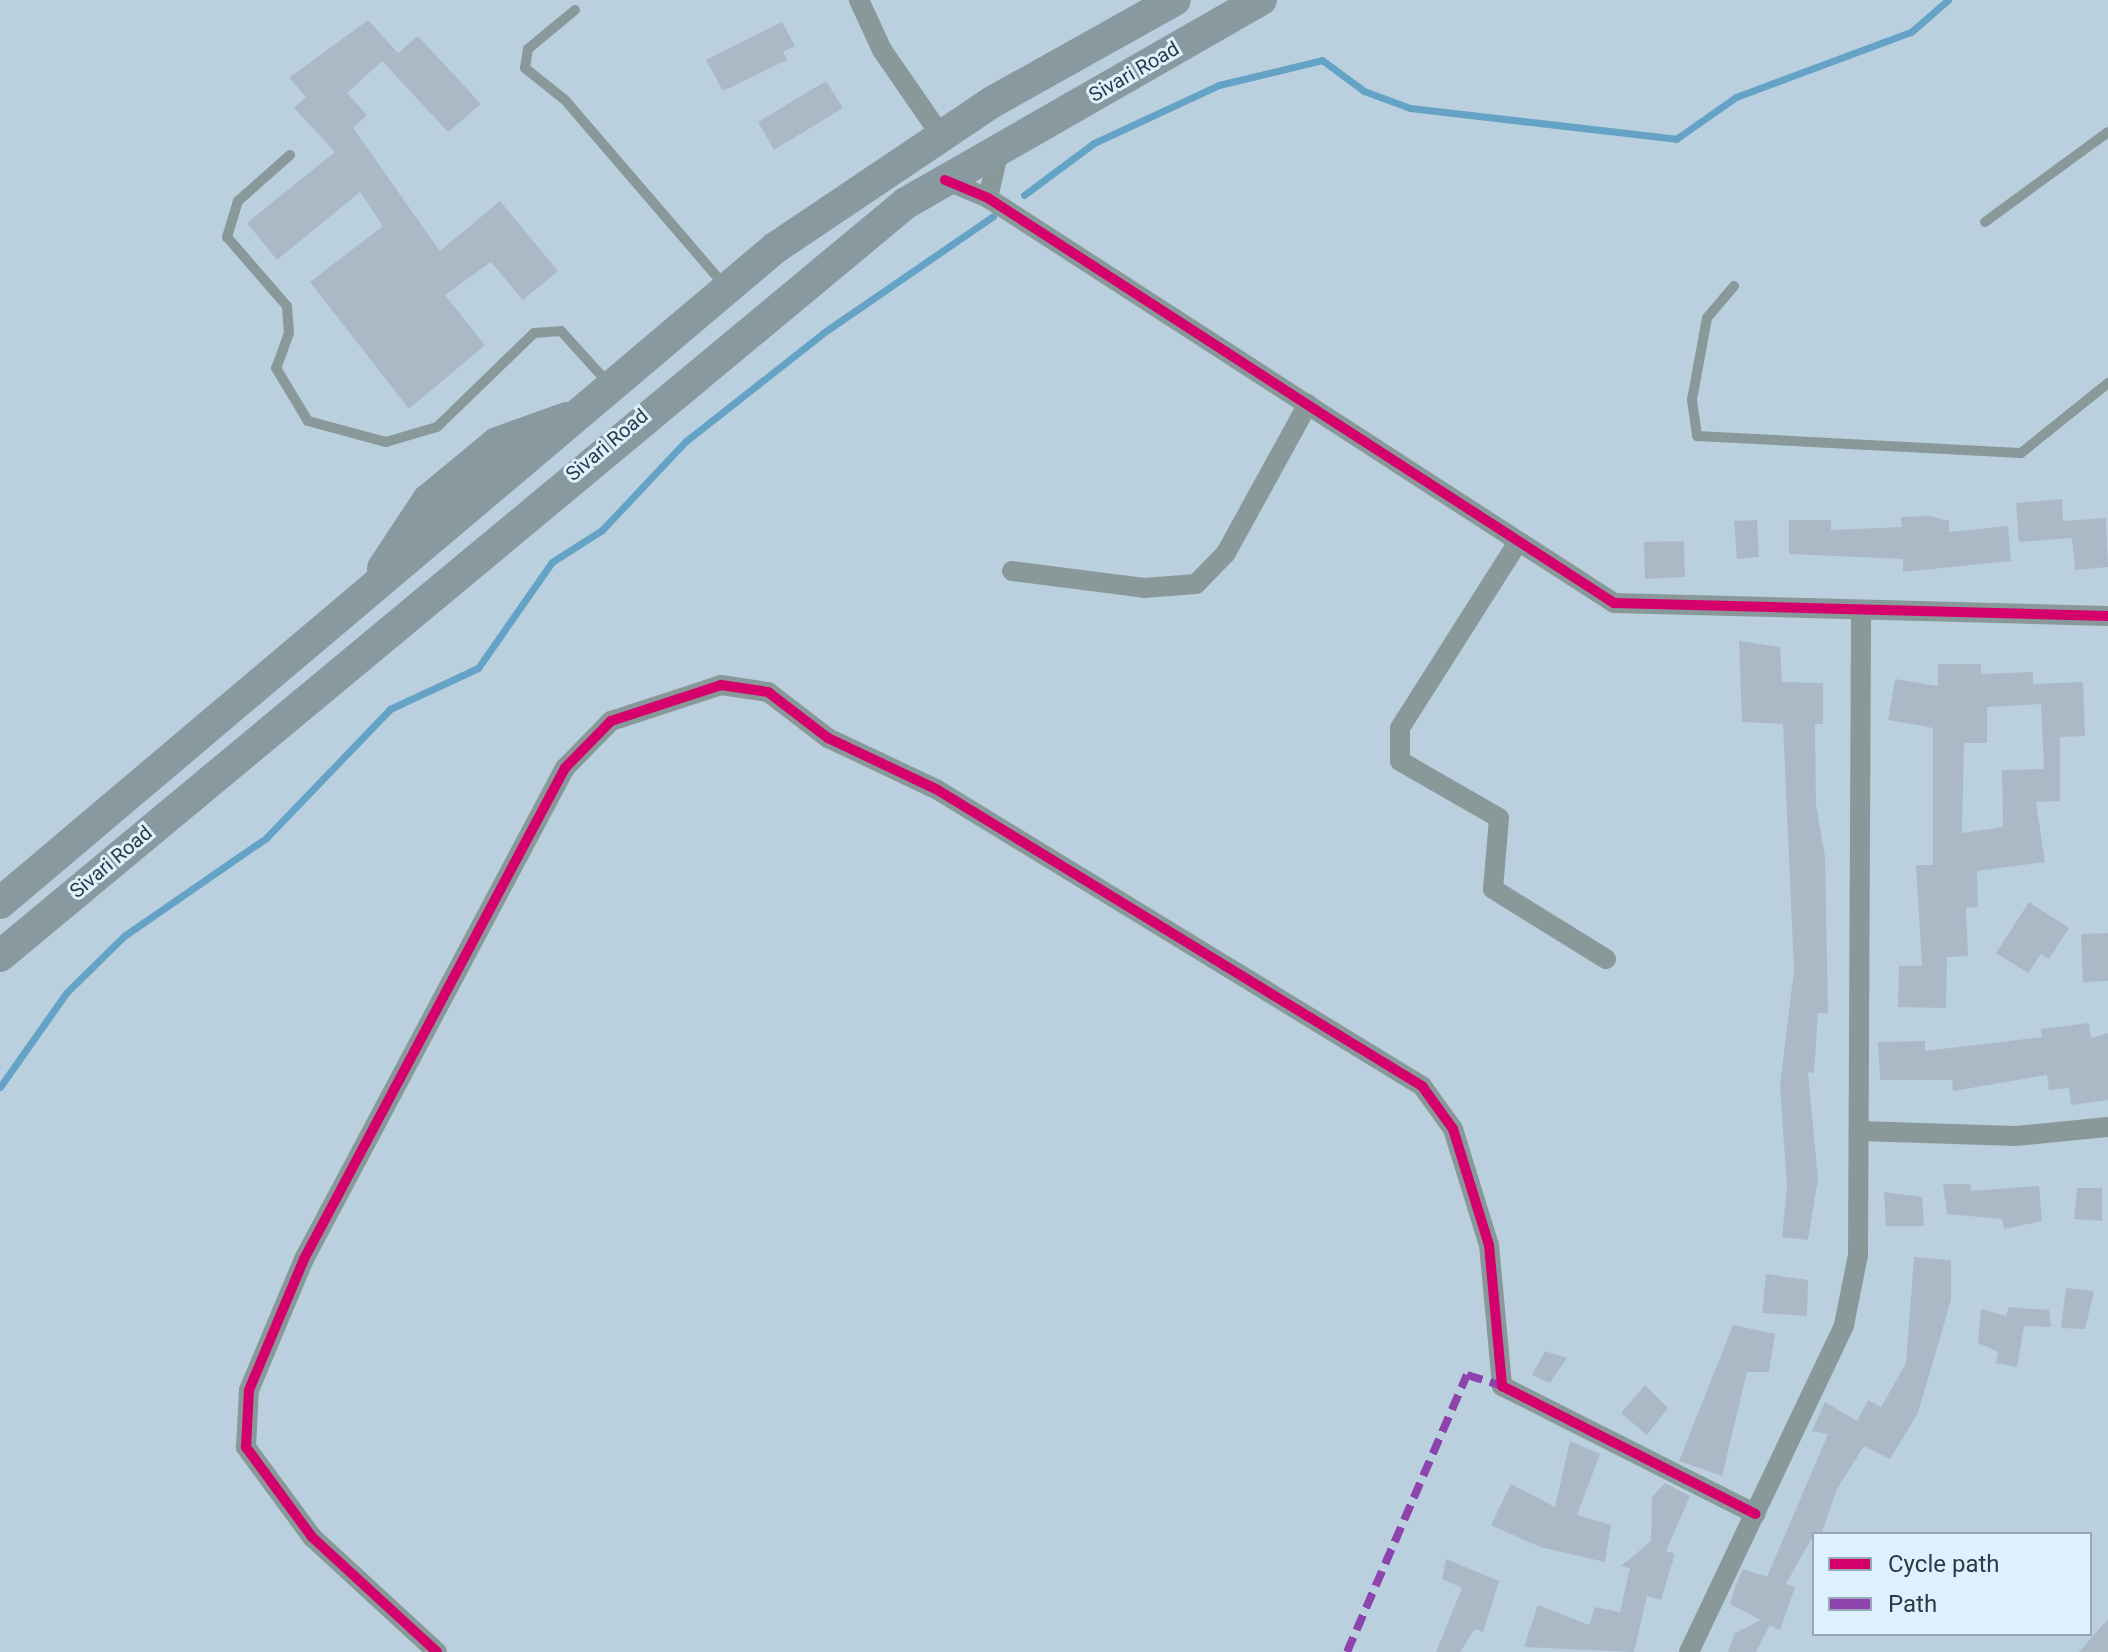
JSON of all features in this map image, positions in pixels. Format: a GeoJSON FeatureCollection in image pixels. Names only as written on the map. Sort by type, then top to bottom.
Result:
{"type":"FeatureCollection","features":[{"type":"Feature","properties":{"kind":"main road","name":"Sivari Road"},"geometry":{"type":"LineString","coordinates":[[0,903],[587,411],[775,248],[942,137],[1175,0]]}},
{"type":"Feature","properties":{"kind":"main road","name":"Sivari Road"},"geometry":{"type":"LineString","coordinates":[[0,956],[799,287],[945,180],[1261,0]]}},
{"type":"Feature","properties":{"kind":"street"},"geometry":{"type":"LineString","coordinates":[[859,0],[882,50],[942,137]]}},
{"type":"Feature","properties":{"kind":"street"},"geometry":{"type":"LineString","coordinates":[[988,198],[999,150]]}},
{"type":"Feature","properties":{"kind":"street"},"geometry":{"type":"LineString","coordinates":[[945,180],[988,198],[1614,603],[1861,612],[2108,616]]}},
{"type":"Feature","properties":{"kind":"street"},"geometry":{"type":"LineString","coordinates":[[1012,571],[1144,588],[1196,584],[1226,553],[1308,404]]}},
{"type":"Feature","properties":{"kind":"street"},"geometry":{"type":"LineString","coordinates":[[1518,542],[1400,728],[1400,761],[1499,818],[1493,889],[1606,959]]}},
{"type":"Feature","properties":{"kind":"street"},"geometry":{"type":"LineString","coordinates":[[1689,1652],[1844,1325],[1858,1255],[1861,612]]}},
{"type":"Feature","properties":{"kind":"street"},"geometry":{"type":"LineString","coordinates":[[437,1652],[312,1537],[246,1447],[249,1390],[304,1259],[565,768],[611,721],[721,685],[768,692],[828,738],[936,789],[1422,1086],[1453,1129],[1489,1245],[1502,1386],[1755,1514]]}},
{"type":"Feature","properties":{"kind":"street"},"geometry":{"type":"LineString","coordinates":[[1859,1131],[2016,1136],[2108,1127]]}},
{"type":"Feature","properties":{"kind":"lane"},"geometry":{"type":"LineString","coordinates":[[575,10],[528,49],[525,68],[565,100],[727,290]]}},
{"type":"Feature","properties":{"kind":"lane"},"geometry":{"type":"LineString","coordinates":[[1985,222],[2108,132]]}},
{"type":"Feature","properties":{"kind":"lane"},"geometry":{"type":"LineString","coordinates":[[290,155],[238,201],[227,237],[287,306],[289,333],[276,368],[308,421],[386,442],[437,427],[534,333],[561,331],[613,388]]}},
{"type":"Feature","properties":{"kind":"lane"},"geometry":{"type":"LineString","coordinates":[[1734,286],[1707,318],[1692,400],[1697,436],[2021,453],[2108,383]]}},
{"type":"Feature","properties":{"kind":"building"},"geometry":{"type":"Polygon","coordinates":[[[368,20],[398,53],[418,36],[481,104],[448,132],[382,61],[347,93],[367,115],[353,128],[440,251],[500,201],[558,271],[523,300],[491,262],[445,295],[485,345],[409,409],[310,282],[383,226],[360,192],[277,260],[247,223],[335,152],[294,108],[306,97],[289,78],[368,20]]]}},
{"type":"Feature","properties":{"kind":"building"},"geometry":{"type":"Polygon","coordinates":[[[782,22],[795,46],[783,52],[787,60],[723,91],[706,60],[782,22]]]}},
{"type":"Feature","properties":{"kind":"building"},"geometry":{"type":"Polygon","coordinates":[[[826,81],[843,108],[774,150],[758,122],[826,81]]]}},
{"type":"Feature","properties":{"kind":"building"},"geometry":{"type":"Polygon","coordinates":[[[2062,499],[2063,521],[2106,518],[2108,567],[2075,570],[2072,538],[2019,542],[2016,503],[2062,499]]]}},
{"type":"Feature","properties":{"kind":"building"},"geometry":{"type":"Polygon","coordinates":[[[1930,516],[1949,521],[1949,532],[2008,526],[2011,561],[1903,572],[1903,559],[1789,554],[1789,520],[1831,520],[1831,530],[1902,527],[1901,517],[1930,516]]]}},
{"type":"Feature","properties":{"kind":"building"},"geometry":{"type":"Polygon","coordinates":[[[1757,520],[1759,557],[1737,559],[1734,521],[1757,520]]]}},
{"type":"Feature","properties":{"kind":"building"},"geometry":{"type":"Polygon","coordinates":[[[1684,541],[1685,577],[1645,579],[1644,542],[1684,541]]]}},
{"type":"Feature","properties":{"kind":"building"},"geometry":{"type":"Polygon","coordinates":[[[1739,641],[1780,647],[1782,682],[1823,683],[1823,724],[1815,724],[1816,804],[1825,857],[1828,1013],[1818,1013],[1814,1073],[1808,1072],[1818,1179],[1808,1240],[1782,1237],[1787,1188],[1780,1085],[1794,970],[1783,724],[1742,722],[1739,641]]]}},
{"type":"Feature","properties":{"kind":"building"},"geometry":{"type":"Polygon","coordinates":[[[1938,664],[1981,664],[1981,674],[2033,672],[2033,684],[2083,682],[2085,736],[2060,737],[2060,801],[2036,802],[2045,862],[1977,871],[1978,907],[1966,908],[1968,956],[1947,957],[1946,1008],[1898,1007],[1899,966],[1922,966],[1916,865],[1933,865],[1933,728],[1888,720],[1895,679],[1938,686],[1938,664]],[[2041,704],[1987,707],[1987,743],[1964,743],[1962,833],[2003,827],[2002,770],[2044,769],[2041,704]]]}},
{"type":"Feature","properties":{"kind":"building"},"geometry":{"type":"Polygon","coordinates":[[[2029,902],[2069,928],[2049,959],[2041,954],[2028,973],[1996,953],[2029,902]]]}},
{"type":"Feature","properties":{"kind":"building"},"geometry":{"type":"Polygon","coordinates":[[[2108,933],[2108,981],[2083,982],[2081,934],[2108,933]]]}},
{"type":"Feature","properties":{"kind":"building"},"geometry":{"type":"Polygon","coordinates":[[[2089,1023],[2091,1038],[2108,1033],[2108,1100],[2071,1105],[2069,1088],[2049,1090],[2047,1075],[1953,1091],[1952,1080],[1880,1080],[1878,1042],[1925,1041],[1925,1051],[2042,1037],[2041,1029],[2089,1023]]]}},
{"type":"Feature","properties":{"kind":"building"},"geometry":{"type":"Polygon","coordinates":[[[1943,1184],[1970,1184],[1971,1191],[2039,1186],[2042,1221],[2004,1229],[2002,1219],[1947,1214],[1943,1184]]]}},
{"type":"Feature","properties":{"kind":"building"},"geometry":{"type":"Polygon","coordinates":[[[2077,1188],[2102,1188],[2102,1221],[2074,1219],[2077,1188]]]}},
{"type":"Feature","properties":{"kind":"building"},"geometry":{"type":"Polygon","coordinates":[[[1884,1192],[1922,1197],[1924,1226],[1886,1226],[1884,1192]]]}},
{"type":"Feature","properties":{"kind":"building"},"geometry":{"type":"Polygon","coordinates":[[[1914,1257],[1951,1260],[1951,1300],[1918,1413],[1890,1459],[1864,1446],[1837,1489],[1822,1532],[1812,1532],[1812,1538],[1786,1584],[1795,1587],[1780,1630],[1770,1625],[1756,1652],[1728,1652],[1735,1633],[1761,1620],[1730,1604],[1743,1569],[1767,1577],[1828,1434],[1812,1431],[1825,1402],[1857,1421],[1868,1400],[1881,1407],[1906,1363],[1914,1257]]]}},
{"type":"Feature","properties":{"kind":"building"},"geometry":{"type":"Polygon","coordinates":[[[1766,1274],[1808,1280],[1807,1316],[1762,1313],[1766,1274]]]}},
{"type":"Feature","properties":{"kind":"building"},"geometry":{"type":"Polygon","coordinates":[[[2066,1288],[2094,1291],[2085,1329],[2061,1328],[2066,1288]]]}},
{"type":"Feature","properties":{"kind":"building"},"geometry":{"type":"Polygon","coordinates":[[[2009,1307],[2049,1310],[2051,1327],[2024,1326],[2017,1367],[1996,1363],[1998,1352],[1978,1343],[1981,1309],[2006,1316],[2009,1307]]]}},
{"type":"Feature","properties":{"kind":"building"},"geometry":{"type":"Polygon","coordinates":[[[1733,1325],[1775,1334],[1769,1372],[1747,1372],[1722,1476],[1679,1461],[1733,1325]]]}},
{"type":"Feature","properties":{"kind":"building"},"geometry":{"type":"Polygon","coordinates":[[[1545,1351],[1567,1358],[1550,1383],[1532,1375],[1545,1351]]]}},
{"type":"Feature","properties":{"kind":"building"},"geometry":{"type":"Polygon","coordinates":[[[1645,1385],[1668,1408],[1647,1435],[1621,1413],[1645,1385]]]}},
{"type":"Feature","properties":{"kind":"building"},"geometry":{"type":"Polygon","coordinates":[[[1570,1441],[1600,1454],[1577,1515],[1611,1525],[1605,1562],[1540,1547],[1491,1525],[1511,1484],[1555,1507],[1570,1441]]]}},
{"type":"Feature","properties":{"kind":"building"},"geometry":{"type":"Polygon","coordinates":[[[1665,1483],[1690,1496],[1666,1551],[1675,1554],[1661,1600],[1647,1596],[1634,1652],[1524,1647],[1538,1605],[1589,1625],[1595,1607],[1620,1612],[1630,1568],[1621,1566],[1651,1541],[1652,1497],[1665,1483]]]}},
{"type":"Feature","properties":{"kind":"building"},"geometry":{"type":"Polygon","coordinates":[[[1446,1559],[1499,1581],[1483,1632],[1475,1629],[1460,1652],[1436,1652],[1462,1588],[1442,1579],[1446,1559]]]}},
{"type":"Feature","properties":{"kind":"building"},"geometry":{"type":"Polygon","coordinates":[[[2108,1619],[2108,1652],[2079,1652],[2108,1619]]]}},
{"type":"Feature","properties":{"kind":"waterway"},"geometry":{"type":"LineString","coordinates":[[1024,195],[1094,143],[1219,85],[1322,60],[1364,91],[1410,108],[1676,139],[1736,97],[1911,32],[1948,0]]}},
{"type":"Feature","properties":{"kind":"waterway"},"geometry":{"type":"LineString","coordinates":[[0,1087],[66,993],[124,936],[266,838],[390,709],[478,668],[552,562],[602,530],[686,441],[823,333],[993,216]]}},
{"type":"Feature","properties":{"kind":"marked path"},"geometry":{"type":"LineString","coordinates":[[1347,1652],[1467,1375],[1502,1386]]}},
{"type":"Feature","properties":{"kind":"cycle path"},"geometry":{"type":"LineString","coordinates":[[945,180],[988,198],[1614,603],[2108,616]]}},
{"type":"Feature","properties":{"kind":"cycle path"},"geometry":{"type":"LineString","coordinates":[[437,1652],[312,1537],[246,1447],[249,1390],[304,1259],[565,768],[611,721],[721,685],[768,692],[828,738],[936,789],[1422,1086],[1453,1129],[1489,1245],[1502,1386],[1755,1514]]}}]}
